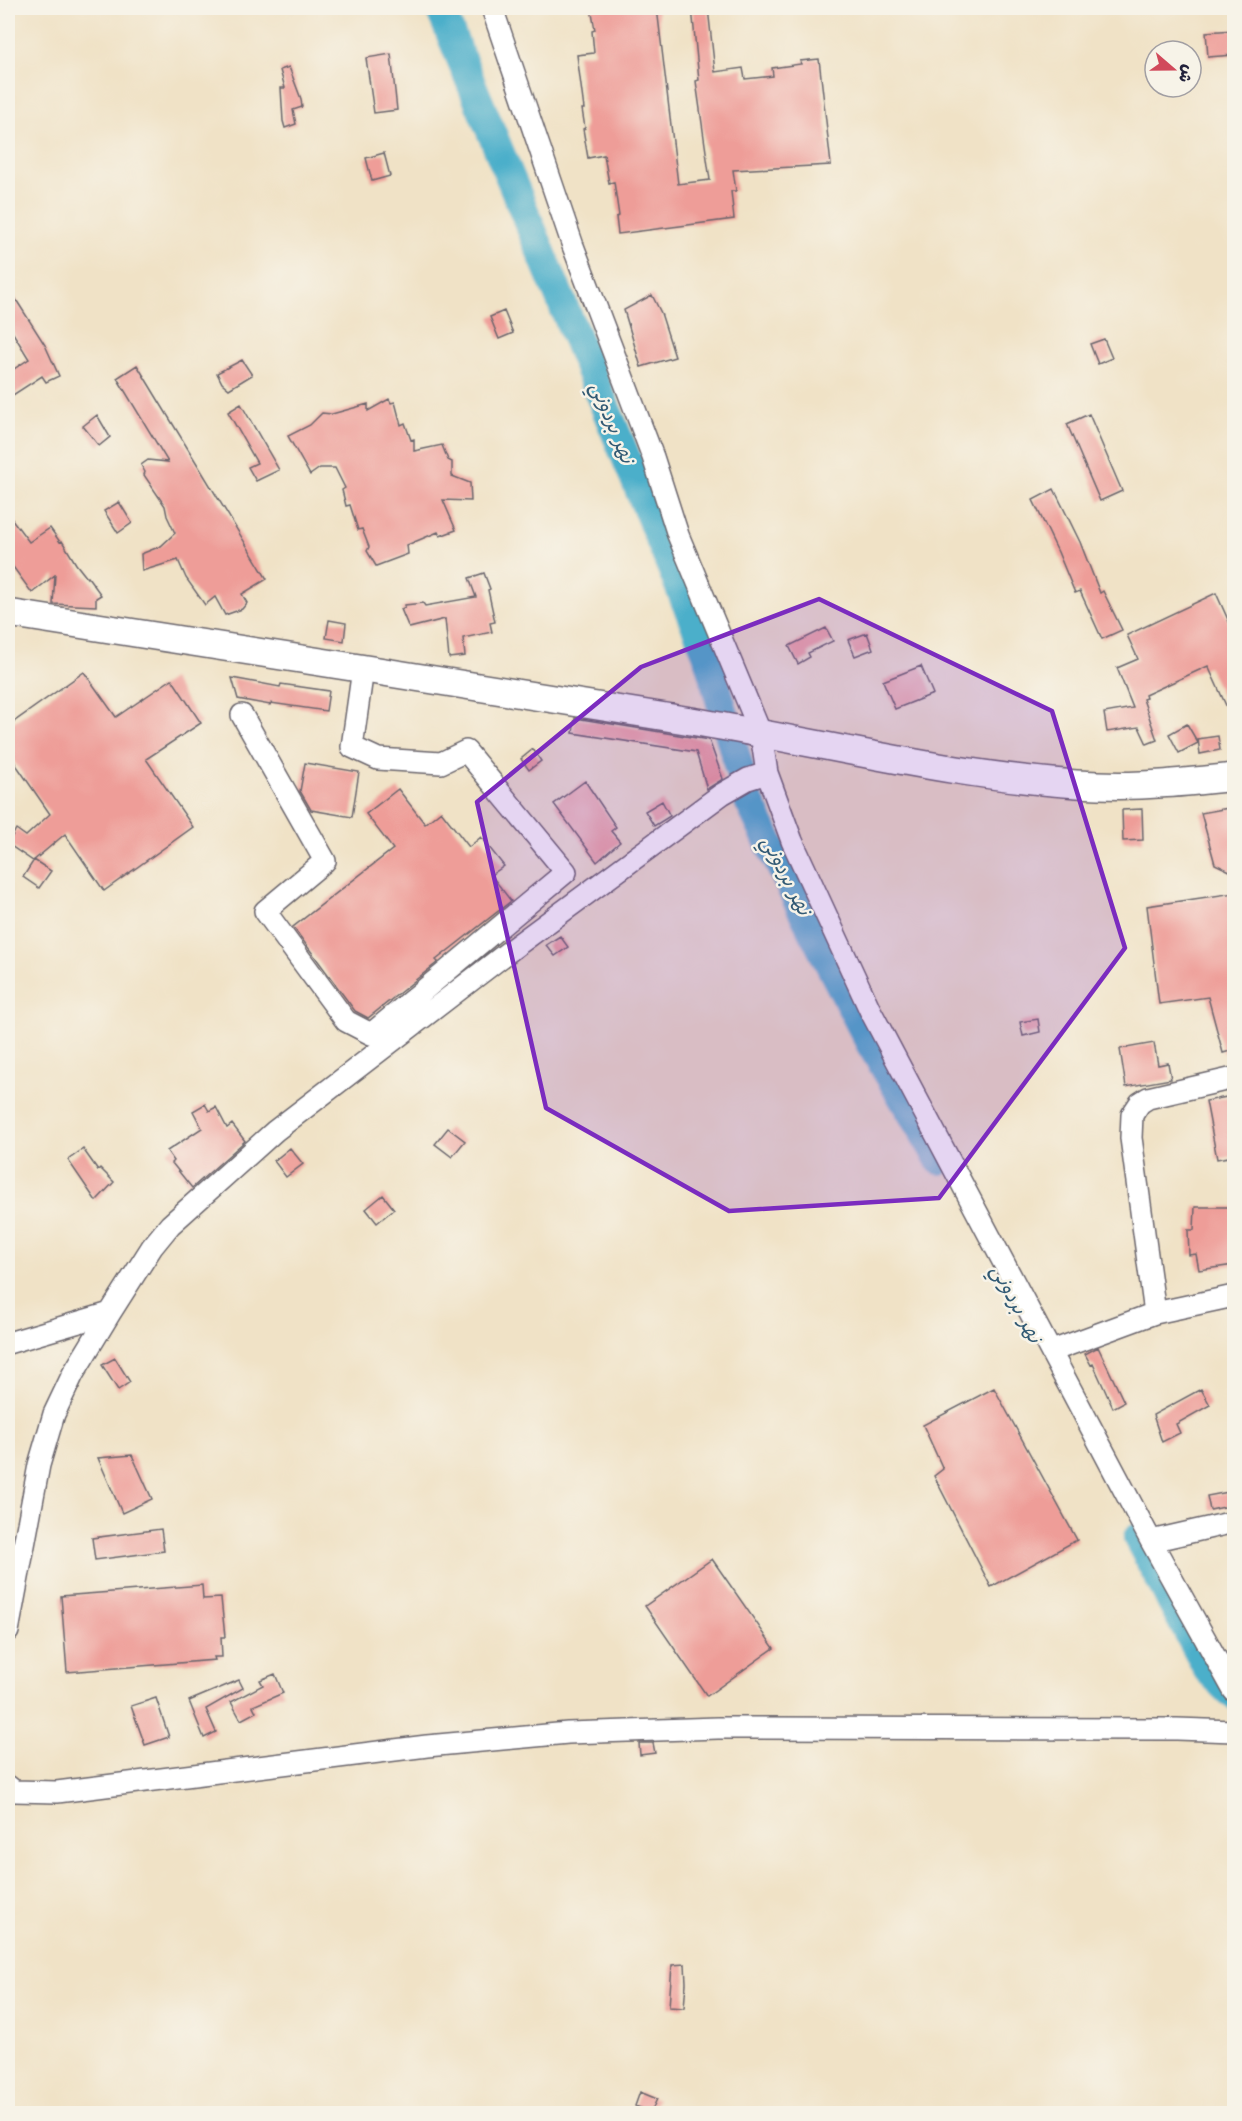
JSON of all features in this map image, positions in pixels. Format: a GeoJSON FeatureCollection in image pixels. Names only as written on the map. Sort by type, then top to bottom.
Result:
{"type":"FeatureCollection","features":[{"type":"Feature","properties":{"kind":"main road"},"geometry":{"type":"LineString","coordinates":[[8,613],[688,720],[947,767],[1029,779],[1099,785],[1163,784],[1234,777]]}},
{"type":"Feature","properties":{"kind":"street"},"geometry":{"type":"LineString","coordinates":[[492,8],[573,246],[653,457],[678,535],[752,732],[758,776],[792,841],[870,1010],[1151,1540],[1234,1691]]}},
{"type":"Feature","properties":{"kind":"street"},"geometry":{"type":"LineString","coordinates":[[242,715],[325,861],[265,911],[346,1021],[371,1034],[566,872],[466,751],[441,763],[378,759],[352,747],[363,669]]}},
{"type":"Feature","properties":{"kind":"street"},"geometry":{"type":"LineString","coordinates":[[8,1631],[39,1465],[54,1414],[73,1374],[110,1313],[152,1247],[170,1225],[275,1131],[516,946],[722,794],[758,776]]}},
{"type":"Feature","properties":{"kind":"street"},"geometry":{"type":"LineString","coordinates":[[1155,1313],[1135,1178],[1131,1138],[1132,1115],[1140,1103],[1148,1098],[1234,1078]]}},
{"type":"Feature","properties":{"kind":"street"},"geometry":{"type":"LineString","coordinates":[[1052,1351],[1155,1313],[1234,1296]]}},
{"type":"Feature","properties":{"kind":"street"},"geometry":{"type":"LineString","coordinates":[[8,1343],[110,1313]]}},
{"type":"Feature","properties":{"kind":"street"},"geometry":{"type":"LineString","coordinates":[[1151,1540],[1234,1522]]}},
{"type":"Feature","properties":{"kind":"street"},"geometry":{"type":"LineString","coordinates":[[8,1786],[14,1791],[57,1792],[426,1746],[568,1733],[718,1728],[1234,1731]]}},
{"type":"Feature","properties":{"kind":"highlighted area"},"geometry":{"type":"Polygon","coordinates":[[[819,599],[1052,711],[1125,948],[939,1198],[729,1211],[546,1108],[477,802],[641,667],[819,599]]]}},
{"type":"Feature","properties":{"kind":"building"},"geometry":{"type":"Polygon","coordinates":[[[591,8],[657,8],[678,184],[710,180],[696,81],[699,80],[692,8],[708,8],[715,72],[743,68],[745,79],[773,76],[772,68],[819,59],[831,165],[733,170],[736,191],[731,191],[734,219],[618,234],[616,217],[619,216],[614,182],[609,183],[604,155],[588,158],[583,129],[585,128],[582,109],[584,109],[577,55],[594,53],[592,31],[595,30],[591,8]]]}},
{"type":"Feature","properties":{"kind":"building"},"geometry":{"type":"Polygon","coordinates":[[[1234,30],[1234,55],[1208,57],[1206,32],[1234,30]]]}},
{"type":"Feature","properties":{"kind":"building"},"geometry":{"type":"Polygon","coordinates":[[[391,54],[397,110],[374,113],[366,58],[391,54]]]}},
{"type":"Feature","properties":{"kind":"building"},"geometry":{"type":"Polygon","coordinates":[[[289,67],[302,107],[293,110],[296,124],[285,128],[281,88],[285,88],[280,70],[289,67]]]}},
{"type":"Feature","properties":{"kind":"building"},"geometry":{"type":"Polygon","coordinates":[[[384,153],[390,176],[372,181],[366,158],[384,153]]]}},
{"type":"Feature","properties":{"kind":"building"},"geometry":{"type":"Polygon","coordinates":[[[8,287],[45,345],[59,376],[46,382],[42,376],[13,395],[8,387],[8,373],[29,359],[8,325],[8,287]]]}},
{"type":"Feature","properties":{"kind":"building"},"geometry":{"type":"Polygon","coordinates":[[[652,295],[661,313],[675,357],[641,367],[624,310],[652,295]]]}},
{"type":"Feature","properties":{"kind":"building"},"geometry":{"type":"Polygon","coordinates":[[[504,311],[513,333],[499,339],[490,317],[504,311]]]}},
{"type":"Feature","properties":{"kind":"building"},"geometry":{"type":"Polygon","coordinates":[[[1104,339],[1112,358],[1098,364],[1090,344],[1104,339]]]}},
{"type":"Feature","properties":{"kind":"building"},"geometry":{"type":"Polygon","coordinates":[[[242,360],[252,375],[229,389],[222,383],[217,373],[242,360]]]}},
{"type":"Feature","properties":{"kind":"building"},"geometry":{"type":"Polygon","coordinates":[[[137,365],[267,579],[242,594],[247,603],[242,609],[225,615],[215,597],[205,605],[186,578],[178,560],[142,571],[141,554],[161,546],[175,533],[165,506],[144,475],[145,472],[141,465],[148,460],[168,462],[117,378],[137,365]]]}},
{"type":"Feature","properties":{"kind":"building"},"geometry":{"type":"Polygon","coordinates":[[[389,399],[391,403],[395,402],[401,425],[405,423],[411,440],[414,439],[414,451],[442,445],[448,460],[452,462],[452,476],[470,483],[471,501],[443,500],[456,530],[440,536],[438,532],[407,545],[408,554],[376,566],[367,551],[369,547],[362,529],[358,530],[350,505],[346,506],[342,490],[345,488],[335,468],[320,468],[310,475],[288,436],[310,425],[322,413],[332,414],[368,404],[368,411],[389,399]]]}},
{"type":"Feature","properties":{"kind":"building"},"geometry":{"type":"Polygon","coordinates":[[[241,404],[279,470],[256,481],[248,467],[257,463],[228,412],[241,404]]]}},
{"type":"Feature","properties":{"kind":"building"},"geometry":{"type":"Polygon","coordinates":[[[1089,414],[1122,491],[1100,501],[1067,424],[1089,414]]]}},
{"type":"Feature","properties":{"kind":"building"},"geometry":{"type":"Polygon","coordinates":[[[97,415],[110,437],[99,446],[83,426],[97,415]]]}},
{"type":"Feature","properties":{"kind":"building"},"geometry":{"type":"Polygon","coordinates":[[[1054,489],[1080,542],[1100,593],[1103,591],[1122,630],[1102,639],[1080,591],[1075,593],[1033,500],[1054,489]]]}},
{"type":"Feature","properties":{"kind":"building"},"geometry":{"type":"Polygon","coordinates":[[[119,502],[132,523],[118,533],[104,511],[119,502]]]}},
{"type":"Feature","properties":{"kind":"building"},"geometry":{"type":"Polygon","coordinates":[[[8,514],[29,542],[50,528],[101,595],[96,598],[96,606],[53,604],[55,575],[32,593],[8,560],[8,514]]]}},
{"type":"Feature","properties":{"kind":"building"},"geometry":{"type":"Polygon","coordinates":[[[484,573],[490,589],[488,590],[495,622],[490,623],[492,632],[463,638],[465,656],[449,658],[445,619],[409,628],[401,609],[405,605],[423,603],[425,606],[476,597],[469,578],[484,573]]]}},
{"type":"Feature","properties":{"kind":"building"},"geometry":{"type":"Polygon","coordinates":[[[1216,593],[1234,633],[1234,723],[1208,666],[1145,695],[1146,698],[1143,699],[1157,740],[1147,744],[1139,727],[1107,732],[1104,713],[1133,708],[1117,668],[1138,659],[1127,635],[1216,593]]]}},
{"type":"Feature","properties":{"kind":"building"},"geometry":{"type":"Polygon","coordinates":[[[329,620],[346,623],[344,641],[326,638],[329,620]]]}},
{"type":"Feature","properties":{"kind":"building"},"geometry":{"type":"Polygon","coordinates":[[[826,628],[833,641],[808,653],[810,657],[798,664],[789,646],[826,628]]]}},
{"type":"Feature","properties":{"kind":"building"},"geometry":{"type":"Polygon","coordinates":[[[867,633],[873,649],[855,656],[848,640],[867,633]]]}},
{"type":"Feature","properties":{"kind":"building"},"geometry":{"type":"Polygon","coordinates":[[[921,666],[933,694],[895,709],[883,681],[921,666]]]}},
{"type":"Feature","properties":{"kind":"building"},"geometry":{"type":"Polygon","coordinates":[[[84,672],[116,717],[172,679],[201,723],[146,759],[193,827],[104,891],[65,834],[33,861],[8,844],[16,829],[26,836],[50,814],[8,753],[8,726],[84,672]]]}},
{"type":"Feature","properties":{"kind":"building"},"geometry":{"type":"Polygon","coordinates":[[[232,678],[280,687],[281,684],[329,691],[326,711],[238,699],[232,678]]]}},
{"type":"Feature","properties":{"kind":"building"},"geometry":{"type":"Polygon","coordinates":[[[575,718],[709,740],[723,779],[707,789],[696,752],[573,733],[575,718]]]}},
{"type":"Feature","properties":{"kind":"building"},"geometry":{"type":"Polygon","coordinates":[[[1187,724],[1198,743],[1179,753],[1169,734],[1187,724]]]}},
{"type":"Feature","properties":{"kind":"building"},"geometry":{"type":"Polygon","coordinates":[[[1218,736],[1220,750],[1200,754],[1198,739],[1218,736]]]}},
{"type":"Feature","properties":{"kind":"building"},"geometry":{"type":"Polygon","coordinates":[[[533,749],[541,761],[529,770],[521,759],[533,749]]]}},
{"type":"Feature","properties":{"kind":"building"},"geometry":{"type":"Polygon","coordinates":[[[305,763],[359,772],[352,817],[311,810],[300,791],[305,763]]]}},
{"type":"Feature","properties":{"kind":"building"},"geometry":{"type":"Polygon","coordinates":[[[585,781],[616,827],[611,831],[620,842],[597,862],[554,804],[585,781]]]}},
{"type":"Feature","properties":{"kind":"building"},"geometry":{"type":"Polygon","coordinates":[[[398,789],[425,824],[441,811],[469,847],[481,837],[504,866],[491,875],[511,901],[436,960],[438,962],[368,1018],[355,1011],[293,927],[393,849],[366,814],[398,789]]]}},
{"type":"Feature","properties":{"kind":"building"},"geometry":{"type":"Polygon","coordinates":[[[662,801],[670,816],[654,826],[645,811],[662,801]]]}},
{"type":"Feature","properties":{"kind":"building"},"geometry":{"type":"Polygon","coordinates":[[[1234,807],[1234,873],[1215,864],[1201,813],[1234,807]]]}},
{"type":"Feature","properties":{"kind":"building"},"geometry":{"type":"Polygon","coordinates":[[[1142,809],[1143,840],[1123,841],[1122,810],[1142,809]]]}},
{"type":"Feature","properties":{"kind":"building"},"geometry":{"type":"Polygon","coordinates":[[[34,860],[51,871],[39,888],[23,877],[34,860]]]}},
{"type":"Feature","properties":{"kind":"building"},"geometry":{"type":"Polygon","coordinates":[[[1234,893],[1234,1050],[1223,1053],[1208,997],[1159,1004],[1147,906],[1234,893]]]}},
{"type":"Feature","properties":{"kind":"building"},"geometry":{"type":"Polygon","coordinates":[[[560,936],[568,947],[555,956],[546,945],[560,936]]]}},
{"type":"Feature","properties":{"kind":"building"},"geometry":{"type":"Polygon","coordinates":[[[1038,1019],[1040,1032],[1023,1036],[1020,1022],[1038,1019]]]}},
{"type":"Feature","properties":{"kind":"building"},"geometry":{"type":"Polygon","coordinates":[[[1154,1043],[1158,1065],[1168,1063],[1171,1079],[1126,1087],[1120,1049],[1154,1043]]]}},
{"type":"Feature","properties":{"kind":"building"},"geometry":{"type":"Polygon","coordinates":[[[1232,1096],[1234,1156],[1217,1159],[1206,1101],[1232,1096]]]}},
{"type":"Feature","properties":{"kind":"building"},"geometry":{"type":"Polygon","coordinates":[[[205,1104],[209,1111],[216,1107],[227,1128],[232,1124],[245,1141],[192,1188],[172,1163],[174,1161],[167,1151],[202,1128],[193,1111],[205,1104]]]}},
{"type":"Feature","properties":{"kind":"building"},"geometry":{"type":"Polygon","coordinates":[[[448,1128],[465,1141],[452,1157],[435,1144],[448,1128]]]}},
{"type":"Feature","properties":{"kind":"building"},"geometry":{"type":"Polygon","coordinates":[[[290,1148],[303,1164],[286,1177],[274,1161],[290,1148]]]}},
{"type":"Feature","properties":{"kind":"building"},"geometry":{"type":"Polygon","coordinates":[[[83,1149],[98,1170],[100,1168],[114,1182],[96,1201],[68,1160],[83,1149]]]}},
{"type":"Feature","properties":{"kind":"building"},"geometry":{"type":"Polygon","coordinates":[[[383,1195],[394,1209],[377,1223],[366,1209],[383,1195]]]}},
{"type":"Feature","properties":{"kind":"building"},"geometry":{"type":"Polygon","coordinates":[[[1195,1207],[1234,1207],[1234,1265],[1199,1270],[1196,1254],[1189,1255],[1188,1230],[1194,1230],[1195,1207]]]}},
{"type":"Feature","properties":{"kind":"building"},"geometry":{"type":"Polygon","coordinates":[[[1098,1347],[1124,1402],[1113,1408],[1093,1364],[1091,1365],[1085,1354],[1098,1347]]]}},
{"type":"Feature","properties":{"kind":"building"},"geometry":{"type":"Polygon","coordinates":[[[115,1358],[130,1382],[118,1390],[102,1365],[115,1358]]]}},
{"type":"Feature","properties":{"kind":"building"},"geometry":{"type":"Polygon","coordinates":[[[994,1388],[1077,1540],[991,1587],[934,1476],[943,1469],[923,1425],[994,1388]]]}},
{"type":"Feature","properties":{"kind":"building"},"geometry":{"type":"Polygon","coordinates":[[[1201,1389],[1210,1405],[1176,1424],[1180,1433],[1162,1442],[1153,1415],[1201,1389]]]}},
{"type":"Feature","properties":{"kind":"building"},"geometry":{"type":"Polygon","coordinates":[[[132,1455],[152,1499],[122,1513],[98,1458],[132,1455]]]}},
{"type":"Feature","properties":{"kind":"building"},"geometry":{"type":"Polygon","coordinates":[[[1234,1491],[1234,1505],[1210,1510],[1207,1496],[1234,1491]]]}},
{"type":"Feature","properties":{"kind":"building"},"geometry":{"type":"Polygon","coordinates":[[[161,1529],[164,1551],[95,1560],[92,1538],[161,1529]]]}},
{"type":"Feature","properties":{"kind":"building"},"geometry":{"type":"Polygon","coordinates":[[[712,1559],[774,1648],[707,1696],[645,1606],[712,1559]]]}},
{"type":"Feature","properties":{"kind":"building"},"geometry":{"type":"Polygon","coordinates":[[[202,1585],[203,1599],[221,1598],[225,1637],[221,1637],[222,1657],[214,1657],[215,1660],[67,1672],[61,1596],[202,1585]]]}},
{"type":"Feature","properties":{"kind":"building"},"geometry":{"type":"Polygon","coordinates":[[[275,1674],[283,1693],[253,1706],[256,1712],[241,1720],[231,1702],[263,1685],[260,1680],[275,1674]]]}},
{"type":"Feature","properties":{"kind":"building"},"geometry":{"type":"Polygon","coordinates":[[[239,1680],[243,1688],[206,1709],[216,1732],[204,1738],[189,1701],[239,1680]]]}},
{"type":"Feature","properties":{"kind":"building"},"geometry":{"type":"Polygon","coordinates":[[[156,1698],[169,1737],[145,1745],[131,1706],[156,1698]]]}},
{"type":"Feature","properties":{"kind":"building"},"geometry":{"type":"Polygon","coordinates":[[[639,1743],[653,1743],[655,1753],[640,1755],[639,1743]]]}},
{"type":"Feature","properties":{"kind":"building"},"geometry":{"type":"Polygon","coordinates":[[[685,1964],[684,2008],[669,2007],[672,1965],[685,1964]]]}},
{"type":"Feature","properties":{"kind":"building"},"geometry":{"type":"Polygon","coordinates":[[[640,2092],[657,2099],[651,2112],[635,2106],[640,2092]]]}},
{"type":"Feature","properties":{"kind":"waterway","name":"نهر بردوني"},"geometry":{"type":"LineString","coordinates":[[440,8],[707,653],[747,797],[870,1043],[940,1160]]}},
{"type":"Feature","properties":{"kind":"waterway","name":"نهر بردوني"},"geometry":{"type":"LineString","coordinates":[[1138,1538],[1208,1670],[1234,1695]]}}]}
